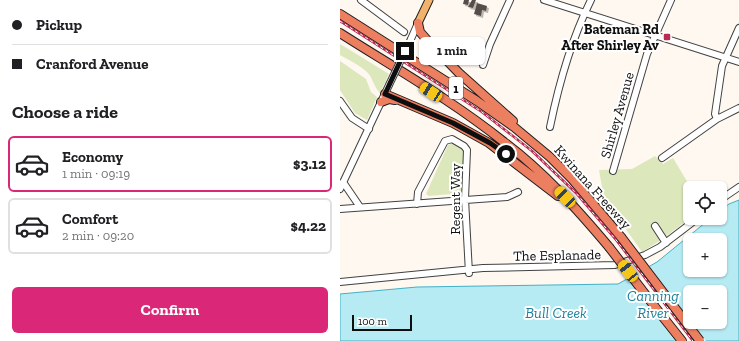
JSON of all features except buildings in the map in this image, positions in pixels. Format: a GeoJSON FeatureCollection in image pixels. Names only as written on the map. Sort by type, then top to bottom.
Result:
{"type":"FeatureCollection","features":[{"type":"Feature","properties":{"kind":"highway","name":"Kwinana Freeway"},"geometry":{"type":"LineString","coordinates":[[340,14],[477,101],[514,127],[550,157],[572,179],[620,235],[700,341]]}},
{"type":"Feature","properties":{"kind":"highway"},"geometry":{"type":"LineString","coordinates":[[418,23],[420,32],[459,73],[564,166],[586,190],[620,235]]}},
{"type":"Feature","properties":{"kind":"highway","name":"Kwinana Freeway"},"geometry":{"type":"LineString","coordinates":[[340,33],[444,100],[505,142],[550,182],[609,247],[682,341]]}},
{"type":"Feature","properties":{"kind":"highway"},"geometry":{"type":"LineString","coordinates":[[411,38],[418,35],[428,41]]}},
{"type":"Feature","properties":{"kind":"highway"},"geometry":{"type":"LineString","coordinates":[[383,98],[400,100],[453,123],[490,143],[577,211]]}},
{"type":"Feature","properties":{"kind":"main road"},"geometry":{"type":"LineString","coordinates":[[418,23],[429,0]]}},
{"type":"Feature","properties":{"kind":"street"},"geometry":{"type":"LineString","coordinates":[[361,0],[404,32]]}},
{"type":"Feature","properties":{"kind":"street"},"geometry":{"type":"LineString","coordinates":[[483,65],[490,44],[510,0]]}},
{"type":"Feature","properties":{"kind":"street"},"geometry":{"type":"LineString","coordinates":[[544,0],[739,62]]}},
{"type":"Feature","properties":{"kind":"street"},"geometry":{"type":"LineString","coordinates":[[550,127],[556,100],[572,46],[584,13],[591,0]]}},
{"type":"Feature","properties":{"kind":"street","name":"Shirley Avenue"},"geometry":{"type":"LineString","coordinates":[[613,171],[642,70],[655,35],[671,0]]}},
{"type":"Feature","properties":{"kind":"street"},"geometry":{"type":"LineString","coordinates":[[340,189],[418,23]]}},
{"type":"Feature","properties":{"kind":"street"},"geometry":{"type":"LineString","coordinates":[[717,119],[715,114],[722,66],[739,28]]}},
{"type":"Feature","properties":{"kind":"street"},"geometry":{"type":"LineString","coordinates":[[340,100],[352,118],[368,129]]}},
{"type":"Feature","properties":{"kind":"street"},"geometry":{"type":"LineString","coordinates":[[662,158],[717,119],[739,108]]}},
{"type":"Feature","properties":{"kind":"street","name":"Regent Way"},"geometry":{"type":"LineString","coordinates":[[417,204],[418,192],[445,140],[452,139],[461,144],[467,150],[465,199],[469,271]]}},
{"type":"Feature","properties":{"kind":"street"},"geometry":{"type":"LineString","coordinates":[[343,182],[360,207]]}},
{"type":"Feature","properties":{"kind":"street"},"geometry":{"type":"LineString","coordinates":[[727,195],[739,187]]}},
{"type":"Feature","properties":{"kind":"street"},"geometry":{"type":"LineString","coordinates":[[340,209],[507,197],[518,192]]}},
{"type":"Feature","properties":{"kind":"street","name":"The Esplanade"},"geometry":{"type":"LineString","coordinates":[[340,282],[442,272],[483,272],[499,268],[615,265],[645,255],[666,243],[689,225]]}},
{"type":"Feature","properties":{"kind":"street"},"geometry":{"type":"LineString","coordinates":[[655,226],[666,243]]}},
{"type":"Feature","properties":{"kind":"green space"},"geometry":{"type":"Polygon","coordinates":[[[340,44],[389,74],[380,93],[368,73],[340,55],[340,44]]]}},
{"type":"Feature","properties":{"kind":"green space"},"geometry":{"type":"Polygon","coordinates":[[[340,61],[366,79],[371,92],[377,97],[367,120],[355,113],[340,90],[340,61]]]}},
{"type":"Feature","properties":{"kind":"green space"},"geometry":{"type":"Polygon","coordinates":[[[455,143],[464,148],[466,155],[462,193],[429,196],[426,194],[448,145],[455,143]]]}},
{"type":"Feature","properties":{"kind":"green space"},"geometry":{"type":"Polygon","coordinates":[[[655,156],[663,164],[673,158],[687,181],[683,181],[683,223],[642,252],[604,198],[599,170],[632,169],[655,156]]]}},
{"type":"Feature","properties":{"kind":"water","name":"Bull Creek"},"geometry":{"type":"Polygon","coordinates":[[[739,200],[739,341],[340,341],[340,294],[417,287],[618,284],[657,262],[683,241],[683,277],[727,277],[727,233],[693,233],[702,225],[727,225],[727,206],[739,200]]]}},
{"type":"Feature","properties":{"kind":"pier"},"geometry":{"type":"Polygon","coordinates":[[[648,264],[683,311],[683,329],[697,329],[706,341],[675,341],[626,277],[648,264]]]}},
{"type":"Feature","properties":{"kind":"railway"},"geometry":{"type":"LineString","coordinates":[[340,21],[482,112],[532,151],[576,193],[617,241],[693,341]]}},
{"type":"Feature","properties":{"kind":"place","name":"Bateman Rd After Shirley Av"},"geometry":{"type":"Point","coordinates":[667,37]}},
{"type":"Feature","properties":{"kind":"route"},"geometry":{"type":"LineString","coordinates":[[405,51],[385,94],[453,123],[490,143],[506,154]]}},
{"type":"Feature","properties":{"kind":"water label","name":"Canning River"},"geometry":{"type":"Point","coordinates":[653,304]}}]}
